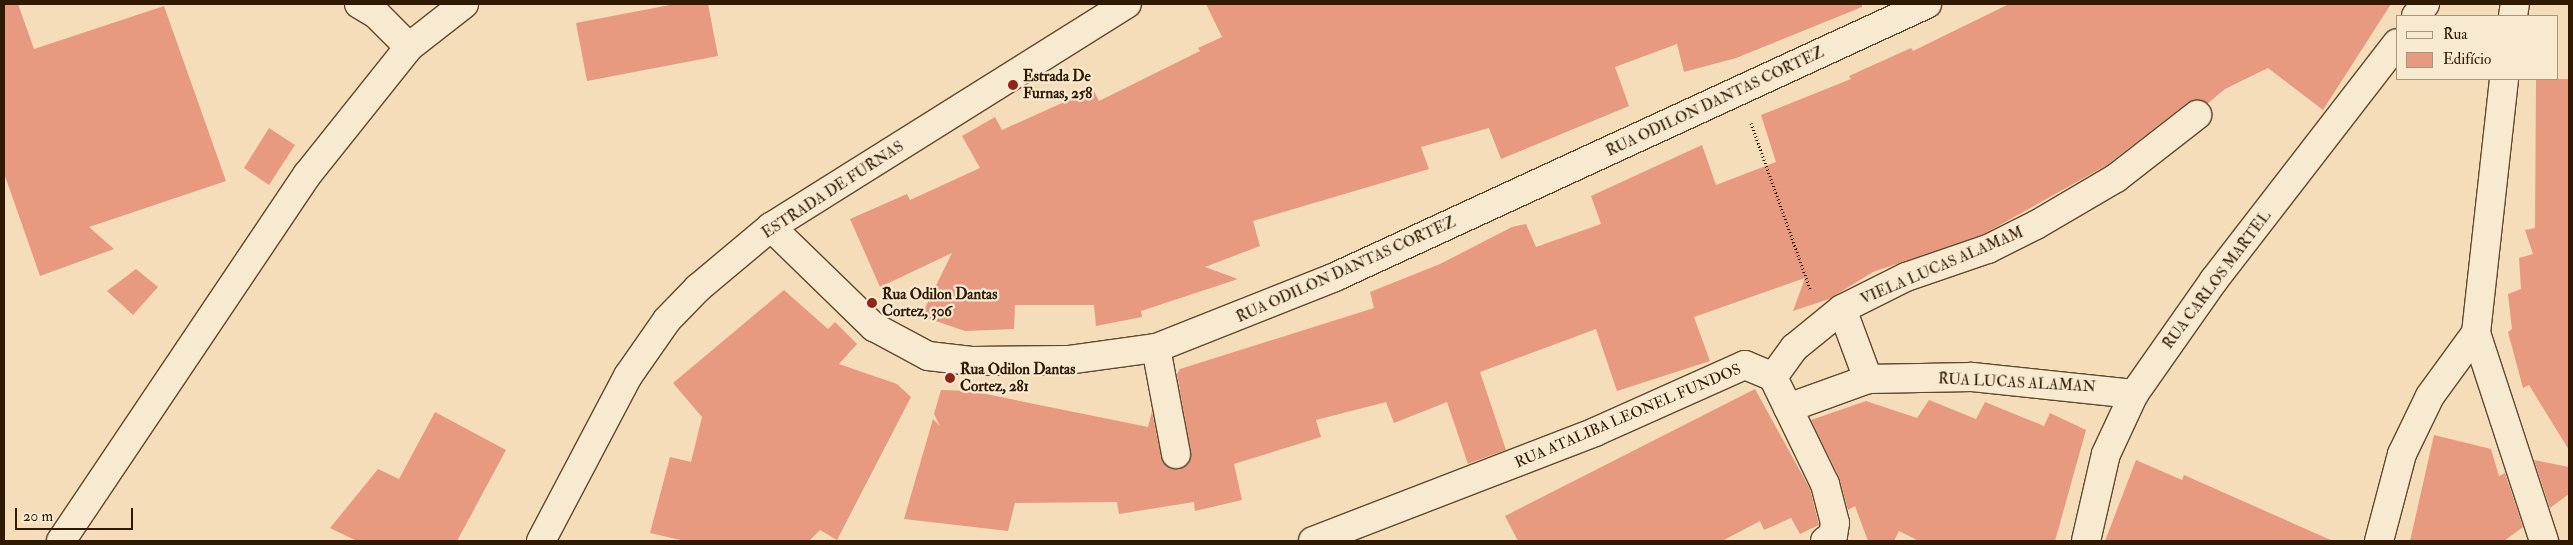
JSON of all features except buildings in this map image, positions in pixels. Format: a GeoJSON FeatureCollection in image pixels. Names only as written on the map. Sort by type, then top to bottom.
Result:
{"type":"FeatureCollection","features":[{"type":"Feature","properties":{"kind":"street"},"geometry":{"type":"LineString","coordinates":[[358,4],[378,15],[409,47]]}},
{"type":"Feature","properties":{"kind":"street"},"geometry":{"type":"LineString","coordinates":[[61,541],[307,175],[409,47],[464,4]]}},
{"type":"Feature","properties":{"kind":"street","name":"ESTRADA DE FURNAS"},"geometry":{"type":"LineString","coordinates":[[541,541],[628,376],[667,320],[771,227],[1127,4]]}},
{"type":"Feature","properties":{"kind":"street","name":"RUA ODILON DANTAS CORTEZ"},"geometry":{"type":"LineString","coordinates":[[771,227],[874,327],[928,356],[972,361],[1068,360],[1156,348],[1255,312],[1927,4]]}},
{"type":"Feature","properties":{"kind":"street"},"geometry":{"type":"LineString","coordinates":[[2417,15],[2425,4]]}},
{"type":"Feature","properties":{"kind":"street","name":"RUA CARLOS MARTEL"},"geometry":{"type":"LineString","coordinates":[[2086,541],[2106,454],[2134,394],[2214,280],[2396,44]]}},
{"type":"Feature","properties":{"kind":"street"},"geometry":{"type":"LineString","coordinates":[[2504,80],[2476,333],[2544,541]]}},
{"type":"Feature","properties":{"kind":"street","name":"VIELA LUCAS ALAMAM"},"geometry":{"type":"LineString","coordinates":[[1772,378],[1794,348],[1832,316],[1906,277],[1988,249],[2036,226],[2116,178],[2196,115]]}},
{"type":"Feature","properties":{"kind":"street"},"geometry":{"type":"LineString","coordinates":[[1832,316],[1868,379]]}},
{"type":"Feature","properties":{"kind":"street"},"geometry":{"type":"LineString","coordinates":[[2379,541],[2402,454],[2430,396],[2476,333]]}},
{"type":"Feature","properties":{"kind":"street"},"geometry":{"type":"LineString","coordinates":[[1156,348],[1176,454]]}},
{"type":"Feature","properties":{"kind":"street","name":"RUA ATALIBA LEONEL FUNDOS"},"geometry":{"type":"LineString","coordinates":[[1313,541],[1586,435],[1745,365],[1772,378]]}},
{"type":"Feature","properties":{"kind":"street","name":"RUA LUCAS ALAMAN"},"geometry":{"type":"LineString","coordinates":[[1788,408],[1868,379],[1972,377],[2134,394]]}},
{"type":"Feature","properties":{"kind":"street"},"geometry":{"type":"LineString","coordinates":[[1772,378],[1825,484],[1835,524],[1832,536],[1825,541]]}},
{"type":"Feature","properties":{"kind":"path"},"geometry":{"type":"LineString","coordinates":[[1739,90],[1832,316]]}},
{"type":"Feature","properties":{"kind":"place","name":"Estrada De Furnas, 258"},"geometry":{"type":"Point","coordinates":[1013,85]}},
{"type":"Feature","properties":{"kind":"place","name":"Rua Odilon Dantas Cortez, 306"},"geometry":{"type":"Point","coordinates":[872,303]}},
{"type":"Feature","properties":{"kind":"place","name":"Rua Odilon Dantas Cortez, 281"},"geometry":{"type":"Point","coordinates":[950,378]}}]}
